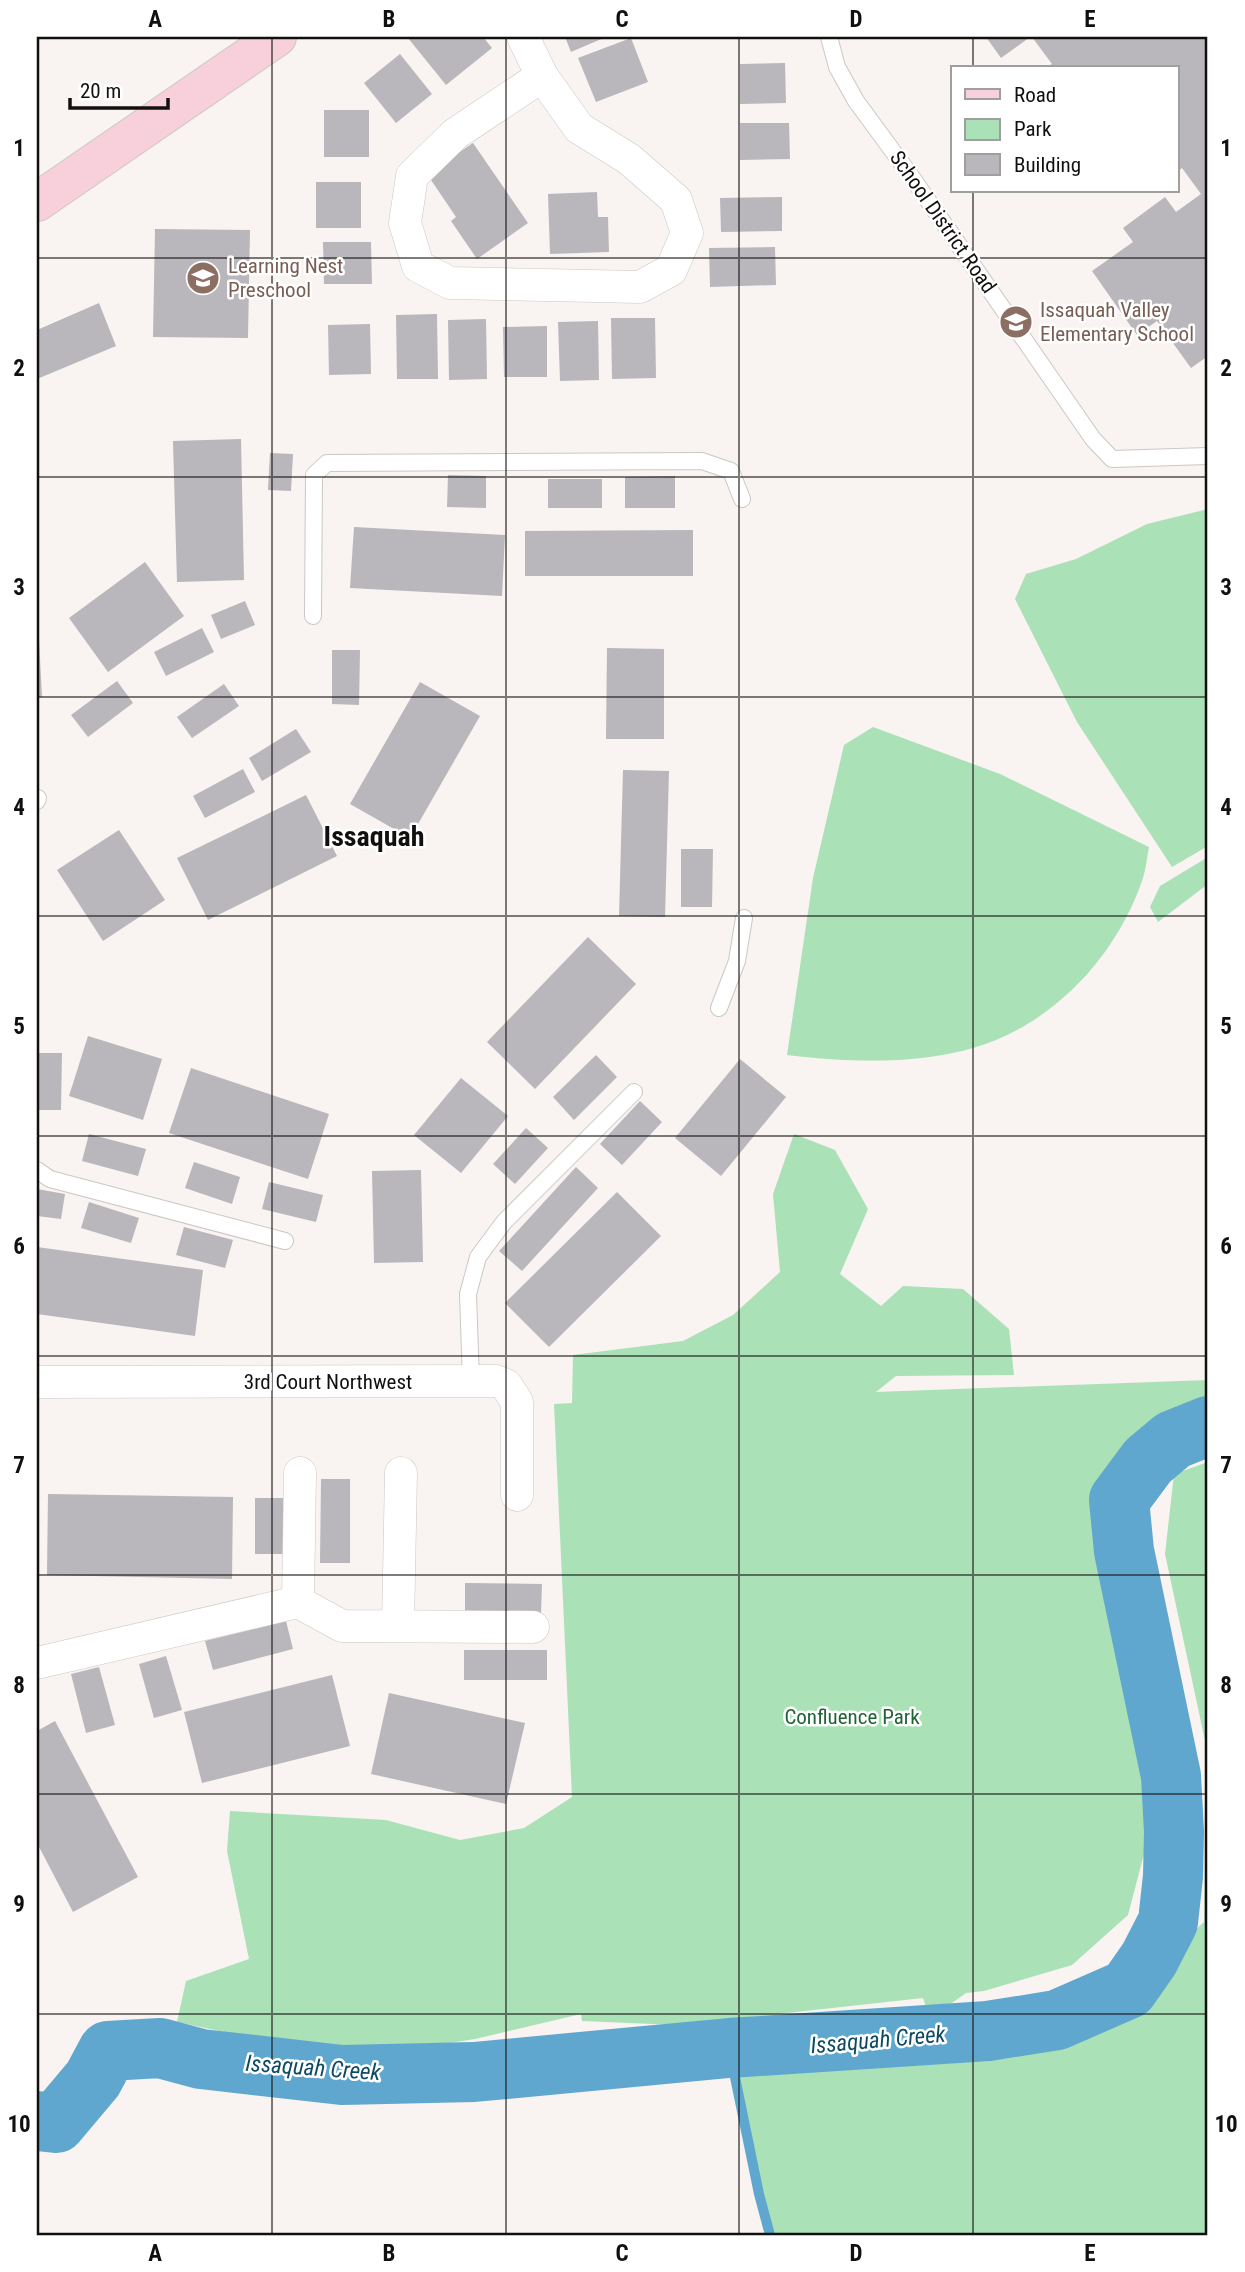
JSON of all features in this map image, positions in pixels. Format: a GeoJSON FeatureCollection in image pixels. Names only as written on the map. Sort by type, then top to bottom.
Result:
{"type":"FeatureCollection","features":[{"type":"Feature","properties":{"kind":"street"},"geometry":{"type":"LineString","coordinates":[[37,202],[276,37]]}},
{"type":"Feature","properties":{"kind":"street"},"geometry":{"type":"LineString","coordinates":[[523,37],[542,76],[579,128],[629,159],[676,200],[687,233],[671,270],[640,287],[450,283],[418,266],[405,223],[412,176],[455,134],[542,76]]}},
{"type":"Feature","properties":{"kind":"street","name":"3rd Court Northwest"},"geometry":{"type":"LineString","coordinates":[[37,1382],[496,1381],[506,1385],[517,1402],[517,1495]]}},
{"type":"Feature","properties":{"kind":"street"},"geometry":{"type":"LineString","coordinates":[[298,1602],[300,1473]]}},
{"type":"Feature","properties":{"kind":"street"},"geometry":{"type":"LineString","coordinates":[[398,1626],[401,1473]]}},
{"type":"Feature","properties":{"kind":"street"},"geometry":{"type":"LineString","coordinates":[[37,1663],[298,1602],[342,1626],[533,1628]]}},
{"type":"Feature","properties":{"kind":"lane","name":"School District Road"},"geometry":{"type":"LineString","coordinates":[[829,37],[837,67],[856,101],[1093,439],[1112,458],[1208,456]]}},
{"type":"Feature","properties":{"kind":"lane"},"geometry":{"type":"LineString","coordinates":[[313,615],[314,475],[327,463],[702,461],[731,471],[742,499]]}},
{"type":"Feature","properties":{"kind":"lane"},"geometry":{"type":"LineString","coordinates":[[719,1008],[737,961],[744,918]]}},
{"type":"Feature","properties":{"kind":"lane"},"geometry":{"type":"LineString","coordinates":[[471,1381],[468,1294],[478,1257],[504,1222],[634,1092]]}},
{"type":"Feature","properties":{"kind":"lane"},"geometry":{"type":"LineString","coordinates":[[37,1170],[50,1179],[285,1241]]}},
{"type":"Feature","properties":{"kind":"green space"},"geometry":{"type":"Polygon","coordinates":[[[1208,509],[1208,846],[1172,867],[1077,722],[1015,599],[1026,574],[1076,559],[1147,524],[1208,509]]]}},
{"type":"Feature","properties":{"kind":"green space"},"geometry":{"type":"Polygon","coordinates":[[[873,727],[1000,774],[1149,847],[1144,874],[1132,907],[1099,960],[1055,1005],[1030,1023],[973,1048],[928,1057],[856,1060],[787,1055],[813,878],[844,745],[873,727]]]}},
{"type":"Feature","properties":{"kind":"green space"},"geometry":{"type":"Polygon","coordinates":[[[1208,857],[1208,884],[1158,922],[1150,907],[1160,886],[1208,857]]]}},
{"type":"Feature","properties":{"kind":"green space","name":"Confluence Park"},"geometry":{"type":"Polygon","coordinates":[[[794,1134],[835,1150],[868,1209],[840,1274],[881,1306],[903,1286],[963,1289],[1009,1329],[1014,1375],[896,1376],[876,1392],[1208,1380],[1208,1411],[1181,1414],[1131,1453],[1098,1513],[1139,1701],[1151,1827],[1128,1915],[1072,1965],[984,1991],[966,1993],[952,2003],[928,2013],[923,1998],[677,2025],[582,2021],[581,2014],[475,2039],[379,2054],[281,2044],[177,2022],[186,1981],[249,1959],[227,1851],[230,1811],[386,1820],[460,1840],[524,1828],[572,1797],[554,1404],[572,1403],[573,1355],[683,1341],[733,1315],[780,1272],[773,1194],[794,1134]]]}},
{"type":"Feature","properties":{"kind":"green space"},"geometry":{"type":"Polygon","coordinates":[[[1208,1462],[1208,2235],[770,2235],[729,2048],[988,2031],[1057,2020],[1129,1989],[1204,1922],[1207,1750],[1165,1554],[1174,1474],[1208,1462]]]}},
{"type":"Feature","properties":{"kind":"building"},"geometry":{"type":"Polygon","coordinates":[[[483,37],[492,48],[446,85],[408,38],[483,37]]]}},
{"type":"Feature","properties":{"kind":"building"},"geometry":{"type":"Polygon","coordinates":[[[565,37],[606,37],[571,52],[565,37]]]}},
{"type":"Feature","properties":{"kind":"building"},"geometry":{"type":"Polygon","coordinates":[[[986,37],[1030,37],[1001,58],[986,37]]]}},
{"type":"Feature","properties":{"kind":"building"},"geometry":{"type":"Polygon","coordinates":[[[1032,37],[1208,37],[1208,356],[1191,368],[1157,321],[1137,335],[1092,271],[1133,242],[1123,228],[1165,197],[1176,212],[1201,194],[1182,168],[1178,171],[1178,66],[1048,66],[1052,64],[1032,37]]]}},
{"type":"Feature","properties":{"kind":"building"},"geometry":{"type":"Polygon","coordinates":[[[631,38],[648,82],[596,102],[578,58],[631,38]]]}},
{"type":"Feature","properties":{"kind":"building"},"geometry":{"type":"Polygon","coordinates":[[[400,54],[432,94],[396,123],[364,83],[400,54]]]}},
{"type":"Feature","properties":{"kind":"building"},"geometry":{"type":"Polygon","coordinates":[[[785,63],[786,103],[740,104],[740,64],[785,63]]]}},
{"type":"Feature","properties":{"kind":"building"},"geometry":{"type":"Polygon","coordinates":[[[324,110],[369,110],[369,157],[324,157],[324,110]]]}},
{"type":"Feature","properties":{"kind":"building"},"geometry":{"type":"Polygon","coordinates":[[[740,123],[789,123],[790,159],[740,160],[740,123]]]}},
{"type":"Feature","properties":{"kind":"building"},"geometry":{"type":"Polygon","coordinates":[[[473,143],[528,223],[477,259],[451,221],[456,217],[427,174],[473,143]]]}},
{"type":"Feature","properties":{"kind":"building"},"geometry":{"type":"Polygon","coordinates":[[[316,182],[361,182],[361,228],[316,228],[316,182]]]}},
{"type":"Feature","properties":{"kind":"building"},"geometry":{"type":"Polygon","coordinates":[[[597,192],[598,217],[608,217],[609,252],[550,254],[548,194],[597,192]]]}},
{"type":"Feature","properties":{"kind":"building"},"geometry":{"type":"Polygon","coordinates":[[[782,197],[782,231],[721,232],[720,198],[782,197]]]}},
{"type":"Feature","properties":{"kind":"building"},"geometry":{"type":"Polygon","coordinates":[[[155,229],[250,230],[248,338],[153,337],[155,229]]]}},
{"type":"Feature","properties":{"kind":"building"},"geometry":{"type":"Polygon","coordinates":[[[323,242],[371,242],[372,284],[324,284],[323,242]]]}},
{"type":"Feature","properties":{"kind":"building"},"geometry":{"type":"Polygon","coordinates":[[[775,247],[776,285],[710,287],[709,248],[775,247]]]}},
{"type":"Feature","properties":{"kind":"building"},"geometry":{"type":"Polygon","coordinates":[[[99,303],[116,346],[37,379],[37,330],[99,303]]]}},
{"type":"Feature","properties":{"kind":"building"},"geometry":{"type":"Polygon","coordinates":[[[437,314],[438,379],[397,379],[396,315],[437,314]]]}},
{"type":"Feature","properties":{"kind":"building"},"geometry":{"type":"Polygon","coordinates":[[[611,318],[655,318],[656,378],[612,379],[611,318]]]}},
{"type":"Feature","properties":{"kind":"building"},"geometry":{"type":"Polygon","coordinates":[[[486,319],[487,379],[449,380],[448,320],[486,319]]]}},
{"type":"Feature","properties":{"kind":"building"},"geometry":{"type":"Polygon","coordinates":[[[598,321],[599,380],[560,381],[558,322],[598,321]]]}},
{"type":"Feature","properties":{"kind":"building"},"geometry":{"type":"Polygon","coordinates":[[[370,324],[371,374],[329,375],[328,325],[370,324]]]}},
{"type":"Feature","properties":{"kind":"building"},"geometry":{"type":"Polygon","coordinates":[[[547,326],[547,377],[504,377],[503,327],[547,326]]]}},
{"type":"Feature","properties":{"kind":"building"},"geometry":{"type":"Polygon","coordinates":[[[241,439],[244,580],[177,582],[173,441],[241,439]]]}},
{"type":"Feature","properties":{"kind":"building"},"geometry":{"type":"Polygon","coordinates":[[[270,453],[293,454],[291,491],[268,490],[270,453]]]}},
{"type":"Feature","properties":{"kind":"building"},"geometry":{"type":"Polygon","coordinates":[[[448,475],[486,476],[486,508],[447,507],[448,475]]]}},
{"type":"Feature","properties":{"kind":"building"},"geometry":{"type":"Polygon","coordinates":[[[675,476],[675,508],[625,508],[625,477],[675,476]]]}},
{"type":"Feature","properties":{"kind":"building"},"geometry":{"type":"Polygon","coordinates":[[[548,479],[602,479],[602,508],[548,508],[548,479]]]}},
{"type":"Feature","properties":{"kind":"building"},"geometry":{"type":"Polygon","coordinates":[[[354,527],[505,535],[502,596],[350,588],[354,527]]]}},
{"type":"Feature","properties":{"kind":"building"},"geometry":{"type":"Polygon","coordinates":[[[693,530],[693,576],[525,576],[525,531],[693,530]]]}},
{"type":"Feature","properties":{"kind":"building"},"geometry":{"type":"Polygon","coordinates":[[[145,562],[184,616],[108,672],[69,618],[145,562]]]}},
{"type":"Feature","properties":{"kind":"building"},"geometry":{"type":"Polygon","coordinates":[[[245,601],[255,625],[221,639],[211,615],[245,601]]]}},
{"type":"Feature","properties":{"kind":"building"},"geometry":{"type":"Polygon","coordinates":[[[202,628],[214,652],[166,676],[154,652],[202,628]]]}},
{"type":"Feature","properties":{"kind":"building"},"geometry":{"type":"Polygon","coordinates":[[[39,640],[42,697],[37,697],[39,640]]]}},
{"type":"Feature","properties":{"kind":"building"},"geometry":{"type":"Polygon","coordinates":[[[607,648],[664,649],[664,739],[606,739],[607,648]]]}},
{"type":"Feature","properties":{"kind":"building"},"geometry":{"type":"Polygon","coordinates":[[[332,650],[360,650],[359,705],[332,704],[332,650]]]}},
{"type":"Feature","properties":{"kind":"building"},"geometry":{"type":"Polygon","coordinates":[[[117,681],[133,703],[88,737],[71,715],[117,681]]]}},
{"type":"Feature","properties":{"kind":"building"},"geometry":{"type":"Polygon","coordinates":[[[420,682],[480,716],[410,838],[350,804],[420,682]]]}},
{"type":"Feature","properties":{"kind":"building"},"geometry":{"type":"Polygon","coordinates":[[[224,684],[239,706],[192,738],[177,717],[224,684]]]}},
{"type":"Feature","properties":{"kind":"building"},"geometry":{"type":"Polygon","coordinates":[[[296,729],[311,752],[262,781],[249,758],[296,729]]]}},
{"type":"Feature","properties":{"kind":"building"},"geometry":{"type":"Polygon","coordinates":[[[243,769],[255,792],[205,818],[193,796],[243,769]]]}},
{"type":"Feature","properties":{"kind":"building"},"geometry":{"type":"Polygon","coordinates":[[[623,770],[669,771],[665,917],[619,916],[623,770]]]}},
{"type":"Feature","properties":{"kind":"building"},"geometry":{"type":"Polygon","coordinates":[[[306,795],[337,856],[208,920],[177,858],[306,795]]]}},
{"type":"Feature","properties":{"kind":"building"},"geometry":{"type":"Polygon","coordinates":[[[119,830],[165,900],[103,941],[57,870],[119,830]]]}},
{"type":"Feature","properties":{"kind":"building"},"geometry":{"type":"Polygon","coordinates":[[[681,849],[713,849],[712,907],[681,907],[681,849]]]}},
{"type":"Feature","properties":{"kind":"building"},"geometry":{"type":"Polygon","coordinates":[[[588,937],[636,984],[535,1089],[487,1042],[588,937]]]}},
{"type":"Feature","properties":{"kind":"building"},"geometry":{"type":"Polygon","coordinates":[[[88,1036],[162,1059],[143,1120],[69,1096],[88,1036]]]}},
{"type":"Feature","properties":{"kind":"building"},"geometry":{"type":"Polygon","coordinates":[[[37,1053],[62,1053],[61,1110],[37,1110],[37,1053]]]}},
{"type":"Feature","properties":{"kind":"building"},"geometry":{"type":"Polygon","coordinates":[[[596,1055],[617,1077],[574,1120],[553,1097],[596,1055]]]}},
{"type":"Feature","properties":{"kind":"building"},"geometry":{"type":"Polygon","coordinates":[[[740,1059],[786,1097],[721,1176],[675,1138],[740,1059]]]}},
{"type":"Feature","properties":{"kind":"building"},"geometry":{"type":"Polygon","coordinates":[[[191,1068],[329,1114],[308,1179],[169,1133],[191,1068]]]}},
{"type":"Feature","properties":{"kind":"building"},"geometry":{"type":"Polygon","coordinates":[[[461,1078],[508,1116],[461,1173],[414,1135],[461,1078]]]}},
{"type":"Feature","properties":{"kind":"building"},"geometry":{"type":"Polygon","coordinates":[[[640,1101],[662,1122],[622,1165],[600,1144],[640,1101]]]}},
{"type":"Feature","properties":{"kind":"building"},"geometry":{"type":"Polygon","coordinates":[[[526,1128],[548,1148],[515,1184],[493,1164],[526,1128]]]}},
{"type":"Feature","properties":{"kind":"building"},"geometry":{"type":"Polygon","coordinates":[[[89,1134],[146,1149],[138,1176],[82,1161],[89,1134]]]}},
{"type":"Feature","properties":{"kind":"building"},"geometry":{"type":"Polygon","coordinates":[[[194,1162],[240,1177],[232,1204],[185,1188],[194,1162]]]}},
{"type":"Feature","properties":{"kind":"building"},"geometry":{"type":"Polygon","coordinates":[[[576,1167],[598,1188],[522,1271],[499,1251],[576,1167]]]}},
{"type":"Feature","properties":{"kind":"building"},"geometry":{"type":"Polygon","coordinates":[[[421,1170],[423,1262],[374,1263],[372,1171],[421,1170]]]}},
{"type":"Feature","properties":{"kind":"building"},"geometry":{"type":"Polygon","coordinates":[[[269,1182],[323,1195],[316,1222],[262,1209],[269,1182]]]}},
{"type":"Feature","properties":{"kind":"building"},"geometry":{"type":"Polygon","coordinates":[[[37,1189],[65,1194],[61,1219],[37,1216],[37,1189]]]}},
{"type":"Feature","properties":{"kind":"building"},"geometry":{"type":"Polygon","coordinates":[[[617,1192],[661,1236],[549,1347],[505,1303],[617,1192]]]}},
{"type":"Feature","properties":{"kind":"building"},"geometry":{"type":"Polygon","coordinates":[[[89,1202],[139,1218],[131,1243],[81,1228],[89,1202]]]}},
{"type":"Feature","properties":{"kind":"building"},"geometry":{"type":"Polygon","coordinates":[[[184,1227],[233,1240],[225,1268],[176,1255],[184,1227]]]}},
{"type":"Feature","properties":{"kind":"building"},"geometry":{"type":"Polygon","coordinates":[[[37,1247],[203,1270],[195,1336],[37,1314],[37,1247]]]}},
{"type":"Feature","properties":{"kind":"building"},"geometry":{"type":"Polygon","coordinates":[[[321,1479],[350,1479],[350,1563],[320,1563],[321,1479]]]}},
{"type":"Feature","properties":{"kind":"building"},"geometry":{"type":"Polygon","coordinates":[[[48,1494],[233,1497],[232,1579],[47,1575],[48,1494]]]}},
{"type":"Feature","properties":{"kind":"building"},"geometry":{"type":"Polygon","coordinates":[[[255,1498],[285,1498],[285,1554],[255,1554],[255,1498]]]}},
{"type":"Feature","properties":{"kind":"building"},"geometry":{"type":"Polygon","coordinates":[[[465,1583],[542,1584],[541,1614],[465,1613],[465,1583]]]}},
{"type":"Feature","properties":{"kind":"building"},"geometry":{"type":"Polygon","coordinates":[[[286,1621],[293,1649],[213,1670],[205,1641],[286,1621]]]}},
{"type":"Feature","properties":{"kind":"building"},"geometry":{"type":"Polygon","coordinates":[[[464,1650],[547,1650],[547,1680],[464,1680],[464,1650]]]}},
{"type":"Feature","properties":{"kind":"building"},"geometry":{"type":"Polygon","coordinates":[[[166,1656],[182,1710],[154,1718],[139,1664],[166,1656]]]}},
{"type":"Feature","properties":{"kind":"building"},"geometry":{"type":"Polygon","coordinates":[[[99,1667],[115,1725],[86,1733],[71,1674],[99,1667]]]}},
{"type":"Feature","properties":{"kind":"building"},"geometry":{"type":"Polygon","coordinates":[[[332,1675],[350,1746],[202,1783],[184,1712],[332,1675]]]}},
{"type":"Feature","properties":{"kind":"building"},"geometry":{"type":"Polygon","coordinates":[[[389,1693],[525,1723],[506,1804],[371,1774],[389,1693]]]}},
{"type":"Feature","properties":{"kind":"building"},"geometry":{"type":"Polygon","coordinates":[[[55,1721],[138,1877],[73,1912],[37,1843],[37,1731],[55,1721]]]}},
{"type":"Feature","properties":{"kind":"waterway","name":"Issaquah Creek"},"geometry":{"type":"LineString","coordinates":[[37,2121],[56,2123],[93,2079],[108,2051],[160,2048],[201,2059],[342,2075],[474,2072],[729,2048],[988,2031],[1057,2020],[1128,1989],[1149,1959],[1168,1922],[1174,1832],[1171,1776],[1124,1551],[1119,1500],[1148,1461],[1173,1440],[1208,1426]]}},
{"type":"Feature","properties":{"kind":"waterway"},"geometry":{"type":"LineString","coordinates":[[729,2048],[770,2235]]}},
{"type":"Feature","properties":{"kind":"place","name":"Learning Nest Preschool"},"geometry":{"type":"Point","coordinates":[203,278]}},
{"type":"Feature","properties":{"kind":"place","name":"Issaquah Valley Elementary School"},"geometry":{"type":"Point","coordinates":[1016,322]}},
{"type":"Feature","properties":{"kind":"district","name":"Issaquah"},"geometry":{"type":"Point","coordinates":[374,836]}}]}
